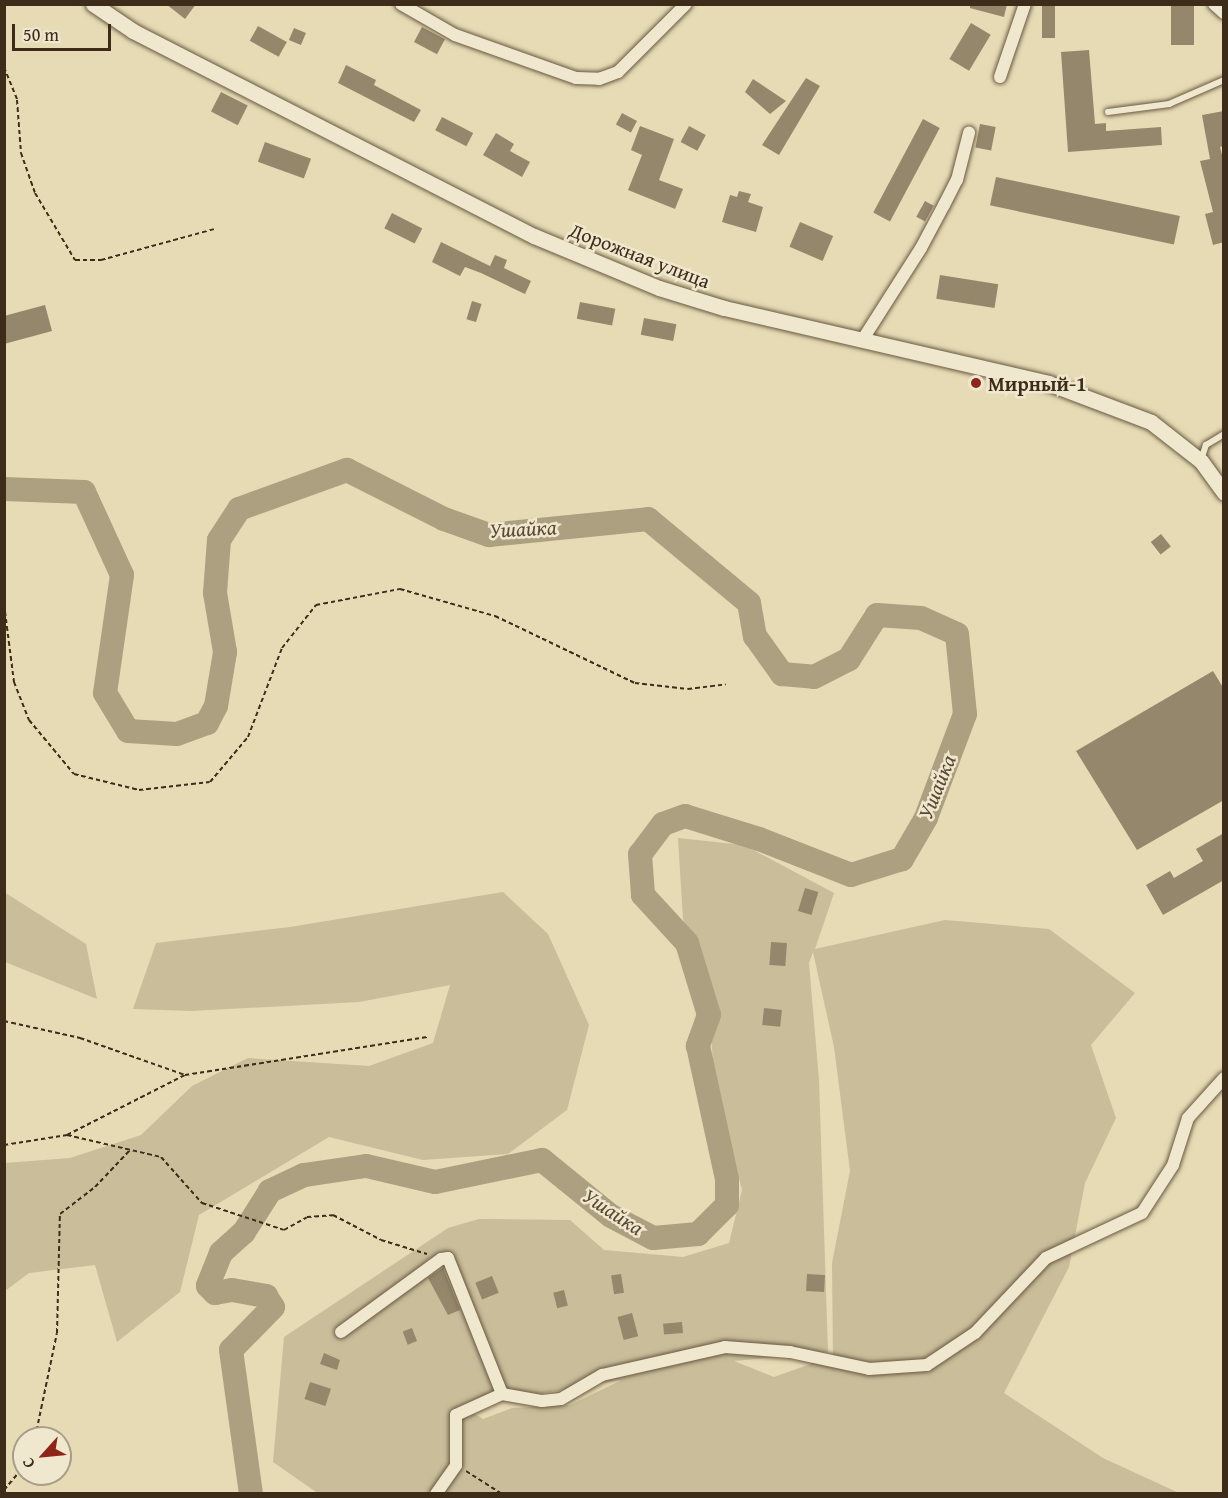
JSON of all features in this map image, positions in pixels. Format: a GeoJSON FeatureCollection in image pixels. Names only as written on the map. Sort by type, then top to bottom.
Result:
{"type":"FeatureCollection","features":[{"type":"Feature","properties":{"kind":"street","name":"Дорожная улица"},"geometry":{"type":"LineString","coordinates":[[93,4],[133,31],[534,236],[659,288],[724,308],[1048,383],[1151,422],[1201,461],[1224,493]]}},
{"type":"Feature","properties":{"kind":"street"},"geometry":{"type":"LineString","coordinates":[[401,4],[455,35],[576,78],[599,79],[618,72],[686,4]]}},
{"type":"Feature","properties":{"kind":"street"},"geometry":{"type":"LineString","coordinates":[[1000,77],[1025,4]]}},
{"type":"Feature","properties":{"kind":"street"},"geometry":{"type":"LineString","coordinates":[[1214,4],[1224,13]]}},
{"type":"Feature","properties":{"kind":"street"},"geometry":{"type":"LineString","coordinates":[[863,339],[921,248],[957,180],[969,133]]}},
{"type":"Feature","properties":{"kind":"street"},"geometry":{"type":"LineString","coordinates":[[436,1494],[456,1465],[456,1415],[502,1394],[542,1401],[561,1399],[602,1375],[725,1347],[790,1352],[869,1369],[927,1365],[975,1333],[1046,1258],[1142,1214],[1173,1165],[1188,1118],[1224,1078]]}},
{"type":"Feature","properties":{"kind":"street"},"geometry":{"type":"LineString","coordinates":[[341,1332],[441,1259],[448,1258],[453,1264],[502,1394]]}},
{"type":"Feature","properties":{"kind":"lane"},"geometry":{"type":"LineString","coordinates":[[1108,112],[1169,104],[1224,80]]}},
{"type":"Feature","properties":{"kind":"lane"},"geometry":{"type":"LineString","coordinates":[[1201,461],[1206,445],[1224,434]]}},
{"type":"Feature","properties":{"kind":"path"},"geometry":{"type":"LineString","coordinates":[[4,67],[17,100],[21,153],[34,193],[75,260],[101,260],[213,229]]}},
{"type":"Feature","properties":{"kind":"path"},"geometry":{"type":"LineString","coordinates":[[4,604],[14,682],[29,720],[74,774],[139,790],[210,782],[248,737],[282,648],[316,605],[400,589],[495,616],[635,683],[688,689],[726,684]]}},
{"type":"Feature","properties":{"kind":"path"},"geometry":{"type":"LineString","coordinates":[[4,1021],[80,1038],[185,1075]]}},
{"type":"Feature","properties":{"kind":"path"},"geometry":{"type":"LineString","coordinates":[[4,1145],[67,1135],[185,1075],[427,1037]]}},
{"type":"Feature","properties":{"kind":"path"},"geometry":{"type":"LineString","coordinates":[[67,1135],[161,1157],[202,1203],[284,1230],[307,1217],[333,1215],[381,1240],[441,1259]]}},
{"type":"Feature","properties":{"kind":"path"},"geometry":{"type":"LineString","coordinates":[[38,1426],[57,1333],[60,1214],[94,1187],[130,1150]]}},
{"type":"Feature","properties":{"kind":"path"},"geometry":{"type":"LineString","coordinates":[[456,1465],[502,1494]]}},
{"type":"Feature","properties":{"kind":"shaded area"},"geometry":{"type":"Polygon","coordinates":[[[678,838],[744,845],[834,893],[815,949],[945,920],[1049,929],[1135,993],[1091,1045],[1116,1118],[1085,1183],[1069,1267],[1004,1393],[1103,1458],[1179,1493],[319,1494],[273,1462],[284,1337],[448,1228],[479,1219],[570,1220],[604,1250],[683,1257],[729,1243],[742,1190],[714,1077],[707,978],[683,919],[678,838]],[[813,952],[809,963],[819,1080],[828,1352],[734,1361],[774,1377],[833,1356],[832,1263],[850,1171],[834,1047],[813,952]],[[622,1380],[463,1406],[483,1419],[512,1408],[570,1405],[622,1380]]]}},
{"type":"Feature","properties":{"kind":"shaded area"},"geometry":{"type":"Polygon","coordinates":[[[4,892],[86,944],[97,999],[5,962],[4,892]]]}},
{"type":"Feature","properties":{"kind":"shaded area"},"geometry":{"type":"Polygon","coordinates":[[[503,892],[548,934],[589,1025],[567,1110],[508,1154],[423,1160],[329,1137],[199,1215],[180,1292],[117,1342],[95,1265],[29,1273],[5,1291],[5,1163],[70,1158],[141,1135],[192,1086],[248,1058],[369,1066],[433,1043],[450,985],[359,1002],[191,1011],[133,1009],[156,943],[290,927],[503,892]]]}},
{"type":"Feature","properties":{"kind":"building"},"geometry":{"type":"Polygon","coordinates":[[[166,4],[196,4],[185,19],[166,4]]]}},
{"type":"Feature","properties":{"kind":"building"},"geometry":{"type":"Polygon","coordinates":[[[970,4],[1007,4],[1004,17],[970,8],[970,4]]]}},
{"type":"Feature","properties":{"kind":"building"},"geometry":{"type":"Polygon","coordinates":[[[1042,4],[1055,4],[1055,38],[1042,38],[1042,4]]]}},
{"type":"Feature","properties":{"kind":"building"},"geometry":{"type":"Polygon","coordinates":[[[1171,4],[1194,4],[1194,45],[1171,45],[1171,4]]]}},
{"type":"Feature","properties":{"kind":"building"},"geometry":{"type":"Polygon","coordinates":[[[971,23],[991,35],[969,71],[949,59],[971,23]]]}},
{"type":"Feature","properties":{"kind":"building"},"geometry":{"type":"Polygon","coordinates":[[[258,26],[287,42],[279,57],[250,41],[258,26]]]}},
{"type":"Feature","properties":{"kind":"building"},"geometry":{"type":"Polygon","coordinates":[[[422,27],[445,39],[437,54],[414,42],[422,27]]]}},
{"type":"Feature","properties":{"kind":"building"},"geometry":{"type":"Polygon","coordinates":[[[294,28],[306,33],[301,45],[289,40],[294,28]]]}},
{"type":"Feature","properties":{"kind":"building"},"geometry":{"type":"Polygon","coordinates":[[[1089,50],[1095,124],[1106,123],[1106,131],[1161,127],[1162,145],[1068,152],[1061,52],[1089,50]]]}},
{"type":"Feature","properties":{"kind":"building"},"geometry":{"type":"Polygon","coordinates":[[[346,65],[376,80],[374,85],[421,110],[414,122],[338,83],[346,65]]]}},
{"type":"Feature","properties":{"kind":"building"},"geometry":{"type":"Polygon","coordinates":[[[806,78],[820,86],[779,155],[762,145],[806,78]]]}},
{"type":"Feature","properties":{"kind":"building"},"geometry":{"type":"Polygon","coordinates":[[[753,79],[786,101],[770,114],[745,92],[753,79]]]}},
{"type":"Feature","properties":{"kind":"building"},"geometry":{"type":"Polygon","coordinates":[[[221,92],[248,106],[238,125],[211,112],[221,92]]]}},
{"type":"Feature","properties":{"kind":"building"},"geometry":{"type":"Polygon","coordinates":[[[1224,111],[1224,146],[1220,147],[1224,162],[1224,242],[1213,245],[1205,214],[1213,212],[1200,161],[1210,159],[1202,115],[1224,111]]]}},
{"type":"Feature","properties":{"kind":"building"},"geometry":{"type":"Polygon","coordinates":[[[622,113],[637,121],[631,132],[616,124],[622,113]]]}},
{"type":"Feature","properties":{"kind":"building"},"geometry":{"type":"Polygon","coordinates":[[[442,117],[473,133],[466,146],[435,130],[442,117]]]}},
{"type":"Feature","properties":{"kind":"building"},"geometry":{"type":"Polygon","coordinates":[[[923,119],[940,128],[890,222],[873,213],[923,119]]]}},
{"type":"Feature","properties":{"kind":"building"},"geometry":{"type":"Polygon","coordinates":[[[980,124],[996,127],[991,151],[975,148],[980,124]]]}},
{"type":"Feature","properties":{"kind":"building"},"geometry":{"type":"Polygon","coordinates":[[[640,126],[674,139],[659,180],[683,189],[675,209],[628,190],[642,155],[631,150],[640,126]]]}},
{"type":"Feature","properties":{"kind":"building"},"geometry":{"type":"Polygon","coordinates":[[[689,126],[706,135],[697,151],[681,142],[689,126]]]}},
{"type":"Feature","properties":{"kind":"building"},"geometry":{"type":"Polygon","coordinates":[[[496,133],[514,144],[510,151],[530,162],[522,177],[483,155],[496,133]]]}},
{"type":"Feature","properties":{"kind":"building"},"geometry":{"type":"Polygon","coordinates":[[[265,142],[311,159],[304,178],[258,162],[265,142]]]}},
{"type":"Feature","properties":{"kind":"building"},"geometry":{"type":"Polygon","coordinates":[[[996,177],[1180,216],[1174,244],[990,205],[996,177]]]}},
{"type":"Feature","properties":{"kind":"building"},"geometry":{"type":"Polygon","coordinates":[[[739,191],[751,194],[748,202],[763,207],[756,232],[722,222],[730,195],[737,197],[739,191]]]}},
{"type":"Feature","properties":{"kind":"building"},"geometry":{"type":"Polygon","coordinates":[[[925,201],[934,206],[925,222],[916,217],[925,201]]]}},
{"type":"Feature","properties":{"kind":"building"},"geometry":{"type":"Polygon","coordinates":[[[392,213],[422,228],[415,244],[384,228],[392,213]]]}},
{"type":"Feature","properties":{"kind":"building"},"geometry":{"type":"Polygon","coordinates":[[[800,222],[833,236],[823,261],[789,247],[800,222]]]}},
{"type":"Feature","properties":{"kind":"building"},"geometry":{"type":"Polygon","coordinates":[[[441,242],[490,266],[495,255],[507,260],[504,268],[531,281],[525,294],[465,267],[460,276],[432,262],[441,242]]]}},
{"type":"Feature","properties":{"kind":"building"},"geometry":{"type":"Polygon","coordinates":[[[940,275],[998,284],[995,308],[936,299],[940,275]]]}},
{"type":"Feature","properties":{"kind":"building"},"geometry":{"type":"Polygon","coordinates":[[[472,301],[482,304],[476,322],[466,319],[472,301]]]}},
{"type":"Feature","properties":{"kind":"building"},"geometry":{"type":"Polygon","coordinates":[[[580,302],[615,309],[612,326],[577,319],[580,302]]]}},
{"type":"Feature","properties":{"kind":"building"},"geometry":{"type":"Polygon","coordinates":[[[45,305],[52,331],[4,344],[4,316],[45,305]]]}},
{"type":"Feature","properties":{"kind":"building"},"geometry":{"type":"Polygon","coordinates":[[[644,318],[676,324],[673,341],[641,335],[644,318]]]}},
{"type":"Feature","properties":{"kind":"building"},"geometry":{"type":"Polygon","coordinates":[[[1161,534],[1171,547],[1161,555],[1151,542],[1161,534]]]}},
{"type":"Feature","properties":{"kind":"building"},"geometry":{"type":"Polygon","coordinates":[[[1213,671],[1224,689],[1224,800],[1137,850],[1076,751],[1213,671]]]}},
{"type":"Feature","properties":{"kind":"building"},"geometry":{"type":"Polygon","coordinates":[[[1224,833],[1224,880],[1163,915],[1146,885],[1170,871],[1174,878],[1203,861],[1196,849],[1224,833]]]}},
{"type":"Feature","properties":{"kind":"building"},"geometry":{"type":"Polygon","coordinates":[[[805,888],[818,892],[811,915],[798,911],[805,888]]]}},
{"type":"Feature","properties":{"kind":"building"},"geometry":{"type":"Polygon","coordinates":[[[771,942],[787,943],[785,966],[769,965],[771,942]]]}},
{"type":"Feature","properties":{"kind":"building"},"geometry":{"type":"Polygon","coordinates":[[[764,1008],[782,1010],[780,1027],[762,1025],[764,1008]]]}},
{"type":"Feature","properties":{"kind":"building"},"geometry":{"type":"Polygon","coordinates":[[[443,1268],[460,1310],[448,1315],[428,1278],[443,1268]]]}},
{"type":"Feature","properties":{"kind":"building"},"geometry":{"type":"Polygon","coordinates":[[[621,1274],[624,1293],[614,1294],[611,1276],[621,1274]]]}},
{"type":"Feature","properties":{"kind":"building"},"geometry":{"type":"Polygon","coordinates":[[[807,1274],[825,1275],[824,1292],[806,1291],[807,1274]]]}},
{"type":"Feature","properties":{"kind":"building"},"geometry":{"type":"Polygon","coordinates":[[[492,1276],[499,1293],[482,1299],[475,1283],[492,1276]]]}},
{"type":"Feature","properties":{"kind":"building"},"geometry":{"type":"Polygon","coordinates":[[[564,1290],[568,1306],[557,1308],[553,1293],[564,1290]]]}},
{"type":"Feature","properties":{"kind":"building"},"geometry":{"type":"Polygon","coordinates":[[[632,1313],[638,1336],[624,1340],[618,1317],[632,1313]]]}},
{"type":"Feature","properties":{"kind":"building"},"geometry":{"type":"Polygon","coordinates":[[[682,1322],[683,1333],[664,1335],[663,1324],[682,1322]]]}},
{"type":"Feature","properties":{"kind":"building"},"geometry":{"type":"Polygon","coordinates":[[[412,1328],[417,1341],[408,1345],[403,1332],[412,1328]]]}},
{"type":"Feature","properties":{"kind":"building"},"geometry":{"type":"Polygon","coordinates":[[[324,1353],[340,1360],[337,1370],[320,1364],[324,1353]]]}},
{"type":"Feature","properties":{"kind":"building"},"geometry":{"type":"Polygon","coordinates":[[[310,1382],[331,1389],[325,1406],[304,1399],[310,1382]]]}},
{"type":"Feature","properties":{"kind":"waterway","name":"Ушайка"},"geometry":{"type":"LineString","coordinates":[[4,489],[84,492],[122,575],[105,693],[128,731],[177,734],[207,723],[216,706],[225,652],[215,593],[219,540],[239,509],[347,470],[444,519],[489,535],[648,519],[749,603],[755,636],[782,674],[814,677],[849,659],[877,615],[921,618],[957,634],[965,714],[926,818],[902,859],[851,875],[759,839],[685,816],[663,824],[640,854],[643,895],[687,943],[709,1015],[698,1046],[727,1179],[727,1205],[698,1234],[653,1238],[611,1216],[542,1160],[435,1182],[366,1166],[304,1175],[270,1191],[244,1232],[221,1253],[208,1286],[215,1293],[232,1290],[266,1296],[273,1307],[231,1350],[251,1494]]}},
{"type":"Feature","properties":{"kind":"place","name":"Мирный-1"},"geometry":{"type":"Point","coordinates":[976,383]}}]}
